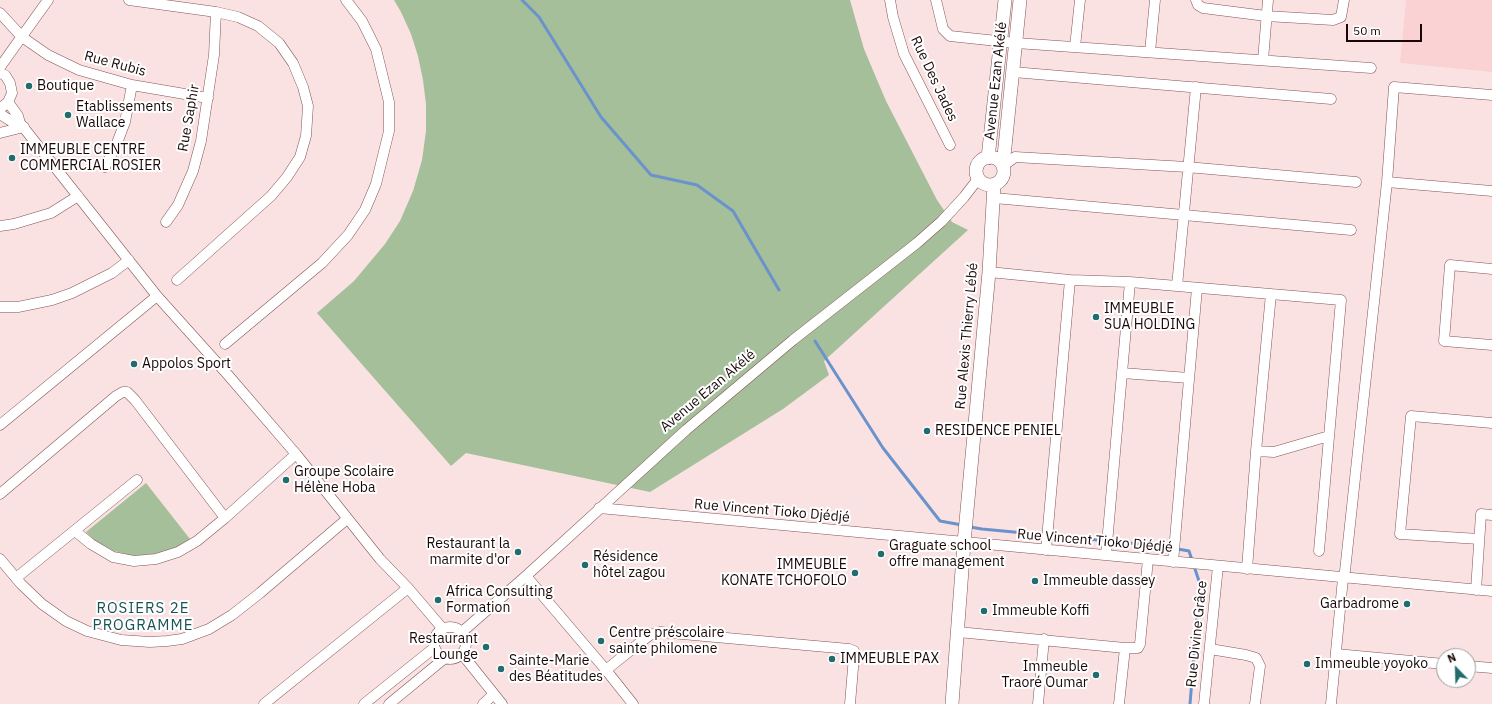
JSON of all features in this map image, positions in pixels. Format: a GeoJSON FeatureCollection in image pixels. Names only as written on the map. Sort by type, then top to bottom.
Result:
{"type":"FeatureCollection","features":[{"type":"Feature","properties":{"kind":"main road","name":"Avenue Ezan Akélé"},"geometry":{"type":"LineString","coordinates":[[988,158],[1005,0]]}},
{"type":"Feature","properties":{"kind":"main road","name":"Avenue Ezan Akélé"},"geometry":{"type":"LineString","coordinates":[[1003,166],[1020,0]]}},
{"type":"Feature","properties":{"kind":"main road"},"geometry":{"type":"LineString","coordinates":[[988,158],[997,159],[1003,166],[1004,174],[994,191],[978,179],[976,170],[980,162],[988,158]]}},
{"type":"Feature","properties":{"kind":"main road","name":"Rue Alexis Thierry Lébé"},"geometry":{"type":"LineString","coordinates":[[952,704],[964,543],[989,272],[994,191]]}},
{"type":"Feature","properties":{"kind":"street"},"geometry":{"type":"LineString","coordinates":[[0,67],[48,0]]}},
{"type":"Feature","properties":{"kind":"street"},"geometry":{"type":"LineString","coordinates":[[129,0],[216,12],[238,18],[258,26],[279,43],[293,63],[304,87],[308,106],[306,136],[300,157],[287,177],[270,196],[177,280]]}},
{"type":"Feature","properties":{"kind":"street"},"geometry":{"type":"LineString","coordinates":[[225,344],[322,263],[348,235],[365,210],[376,184],[389,131],[388,102],[376,49],[362,21],[346,0]]}},
{"type":"Feature","properties":{"kind":"street","name":"Rue Des Jades"},"geometry":{"type":"LineString","coordinates":[[890,0],[893,17],[904,54],[950,145]]}},
{"type":"Feature","properties":{"kind":"street"},"geometry":{"type":"LineString","coordinates":[[936,0],[944,29],[950,36],[1001,42],[1371,68]]}},
{"type":"Feature","properties":{"kind":"street"},"geometry":{"type":"LineString","coordinates":[[1075,47],[1080,0]]}},
{"type":"Feature","properties":{"kind":"street"},"geometry":{"type":"LineString","coordinates":[[1150,52],[1155,0]]}},
{"type":"Feature","properties":{"kind":"street"},"geometry":{"type":"LineString","coordinates":[[1196,0],[1198,5],[1203,8],[1266,16],[1337,19],[1341,17],[1344,0]]}},
{"type":"Feature","properties":{"kind":"street"},"geometry":{"type":"LineString","coordinates":[[1263,60],[1268,0]]}},
{"type":"Feature","properties":{"kind":"street","name":"Rue Saphir"},"geometry":{"type":"LineString","coordinates":[[166,222],[178,205],[193,171],[201,140],[214,55],[216,12]]}},
{"type":"Feature","properties":{"kind":"street","name":"Rue Rubis"},"geometry":{"type":"LineString","coordinates":[[0,13],[22,37],[48,55],[79,70],[132,85],[208,98]]}},
{"type":"Feature","properties":{"kind":"street"},"geometry":{"type":"LineString","coordinates":[[1013,72],[1332,99]]}},
{"type":"Feature","properties":{"kind":"street"},"geometry":{"type":"LineString","coordinates":[[0,73],[5,75],[10,83],[12,93],[8,102],[0,109]]}},
{"type":"Feature","properties":{"kind":"street"},"geometry":{"type":"LineString","coordinates":[[105,167],[117,143],[125,122],[132,85]]}},
{"type":"Feature","properties":{"kind":"street"},"geometry":{"type":"LineString","coordinates":[[1176,286],[1196,87]]}},
{"type":"Feature","properties":{"kind":"street"},"geometry":{"type":"LineString","coordinates":[[1331,704],[1343,578],[1345,571],[1387,182],[1394,87],[1492,95]]}},
{"type":"Feature","properties":{"kind":"street"},"geometry":{"type":"LineString","coordinates":[[8,102],[18,116],[22,125],[157,296],[228,374],[296,454],[380,559],[408,588],[443,629]]}},
{"type":"Feature","properties":{"kind":"street"},"geometry":{"type":"LineString","coordinates":[[0,114],[11,121],[22,125]]}},
{"type":"Feature","properties":{"kind":"street"},"geometry":{"type":"LineString","coordinates":[[0,133],[22,125]]}},
{"type":"Feature","properties":{"kind":"street"},"geometry":{"type":"LineString","coordinates":[[1003,166],[1015,157],[1187,167],[1356,182]]}},
{"type":"Feature","properties":{"kind":"street","name":"Avenue Ezan Akélé"},"geometry":{"type":"LineString","coordinates":[[462,632],[526,576],[686,430],[787,345],[917,243],[942,221],[964,198],[978,179]]}},
{"type":"Feature","properties":{"kind":"street"},"geometry":{"type":"LineString","coordinates":[[1387,182],[1492,191]]}},
{"type":"Feature","properties":{"kind":"street"},"geometry":{"type":"LineString","coordinates":[[994,191],[1183,215],[1352,230]]}},
{"type":"Feature","properties":{"kind":"street"},"geometry":{"type":"LineString","coordinates":[[0,226],[14,224],[51,213],[78,196]]}},
{"type":"Feature","properties":{"kind":"street"},"geometry":{"type":"LineString","coordinates":[[0,307],[18,306],[52,300],[72,293],[112,273],[129,260]]}},
{"type":"Feature","properties":{"kind":"street"},"geometry":{"type":"LineString","coordinates":[[1492,269],[1450,265],[1444,341],[1492,345]]}},
{"type":"Feature","properties":{"kind":"street"},"geometry":{"type":"LineString","coordinates":[[989,272],[1070,280],[1130,282],[1341,300],[1319,551]]}},
{"type":"Feature","properties":{"kind":"street"},"geometry":{"type":"LineString","coordinates":[[1046,550],[1070,280]]}},
{"type":"Feature","properties":{"kind":"street"},"geometry":{"type":"LineString","coordinates":[[1106,556],[1130,282]]}},
{"type":"Feature","properties":{"kind":"street"},"geometry":{"type":"LineString","coordinates":[[1173,562],[1197,288]]}},
{"type":"Feature","properties":{"kind":"street"},"geometry":{"type":"LineString","coordinates":[[1247,569],[1256,451],[1271,294]]}},
{"type":"Feature","properties":{"kind":"street"},"geometry":{"type":"LineString","coordinates":[[0,425],[157,296]]}},
{"type":"Feature","properties":{"kind":"street"},"geometry":{"type":"LineString","coordinates":[[1122,373],[1189,378]]}},
{"type":"Feature","properties":{"kind":"street"},"geometry":{"type":"LineString","coordinates":[[0,494],[116,396],[123,392],[127,392],[132,396],[225,518]]}},
{"type":"Feature","properties":{"kind":"street"},"geometry":{"type":"LineString","coordinates":[[1479,539],[1400,534],[1411,416],[1492,423]]}},
{"type":"Feature","properties":{"kind":"street"},"geometry":{"type":"LineString","coordinates":[[1256,451],[1274,452],[1329,436]]}},
{"type":"Feature","properties":{"kind":"street"},"geometry":{"type":"LineString","coordinates":[[75,531],[91,544],[113,557],[134,561],[156,559],[178,552],[197,540],[225,518],[296,454]]}},
{"type":"Feature","properties":{"kind":"street"},"geometry":{"type":"LineString","coordinates":[[16,578],[137,480]]}},
{"type":"Feature","properties":{"kind":"street","name":"Rue Vincent Tioko Djédjé"},"geometry":{"type":"LineString","coordinates":[[600,508],[1343,578],[1476,586],[1492,591]]}},
{"type":"Feature","properties":{"kind":"street"},"geometry":{"type":"LineString","coordinates":[[1476,586],[1481,514],[1492,515]]}},
{"type":"Feature","properties":{"kind":"street"},"geometry":{"type":"LineString","coordinates":[[0,559],[16,578],[42,604],[66,621],[87,631],[135,642],[182,639],[209,629],[232,615],[347,519]]}},
{"type":"Feature","properties":{"kind":"street"},"geometry":{"type":"LineString","coordinates":[[958,632],[1044,639],[1136,649],[1140,644],[1148,559]]}},
{"type":"Feature","properties":{"kind":"street","name":"Rue Divine Grâce"},"geometry":{"type":"LineString","coordinates":[[1204,704],[1218,566]]}},
{"type":"Feature","properties":{"kind":"street"},"geometry":{"type":"LineString","coordinates":[[526,576],[633,704]]}},
{"type":"Feature","properties":{"kind":"street"},"geometry":{"type":"LineString","coordinates":[[264,704],[408,588]]}},
{"type":"Feature","properties":{"kind":"street"},"geometry":{"type":"LineString","coordinates":[[364,704],[434,648],[435,638],[443,629],[449,627],[455,628],[462,632],[466,642],[466,648],[462,654],[452,659],[445,658],[440,655],[434,648]]}},
{"type":"Feature","properties":{"kind":"street"},"geometry":{"type":"LineString","coordinates":[[606,670],[650,635],[660,632],[849,649],[854,651],[850,704]]}},
{"type":"Feature","properties":{"kind":"street"},"geometry":{"type":"LineString","coordinates":[[1038,704],[1044,639]]}},
{"type":"Feature","properties":{"kind":"street"},"geometry":{"type":"LineString","coordinates":[[1119,704],[1125,648]]}},
{"type":"Feature","properties":{"kind":"street"},"geometry":{"type":"LineString","coordinates":[[1210,650],[1246,655],[1256,658],[1260,666],[1255,704]]}},
{"type":"Feature","properties":{"kind":"street"},"geometry":{"type":"LineString","coordinates":[[462,654],[502,704]]}},
{"type":"Feature","properties":{"kind":"street"},"geometry":{"type":"LineString","coordinates":[[1336,654],[1436,663]]}},
{"type":"Feature","properties":{"kind":"street"},"geometry":{"type":"LineString","coordinates":[[389,704],[445,658]]}},
{"type":"Feature","properties":{"kind":"street"},"geometry":{"type":"LineString","coordinates":[[1476,667],[1492,668]]}},
{"type":"Feature","properties":{"kind":"street"},"geometry":{"type":"LineString","coordinates":[[483,704],[494,694]]}},
{"type":"Feature","properties":{"kind":"shaded area"},"geometry":{"type":"Polygon","coordinates":[[[1406,0],[1492,0],[1492,72],[1400,63],[1406,0]]]}},
{"type":"Feature","properties":{"kind":"green space"},"geometry":{"type":"Polygon","coordinates":[[[394,0],[850,0],[864,49],[886,101],[937,200],[952,222],[968,230],[824,361],[829,375],[783,409],[650,492],[466,453],[451,466],[317,313],[354,281],[385,244],[400,221],[413,191],[422,160],[426,131],[426,104],[423,80],[418,56],[411,34],[394,0]]]}},
{"type":"Feature","properties":{"kind":"green space"},"geometry":{"type":"Polygon","coordinates":[[[146,483],[190,539],[176,548],[154,554],[133,556],[114,551],[94,540],[86,532],[146,483]]]}},
{"type":"Feature","properties":{"kind":"waterway"},"geometry":{"type":"LineString","coordinates":[[522,0],[539,17],[601,117],[651,175],[697,185],[733,211],[779,290]]}},
{"type":"Feature","properties":{"kind":"waterway"},"geometry":{"type":"LineString","coordinates":[[815,341],[883,448],[940,521],[962,525]]}},
{"type":"Feature","properties":{"kind":"waterway"},"geometry":{"type":"LineString","coordinates":[[970,527],[1161,546],[1189,551],[1192,560]]}},
{"type":"Feature","properties":{"kind":"waterway"},"geometry":{"type":"LineString","coordinates":[[1190,704],[1200,584],[1194,566]]}},
{"type":"Feature","properties":{"kind":"place","name":"Boutique"},"geometry":{"type":"Point","coordinates":[29,86]}},
{"type":"Feature","properties":{"kind":"place","name":"Etablissements Wallace"},"geometry":{"type":"Point","coordinates":[68,115]}},
{"type":"Feature","properties":{"kind":"place","name":"IMMEUBLE CENTRE COMMERCIAL ROSIER"},"geometry":{"type":"Point","coordinates":[12,158]}},
{"type":"Feature","properties":{"kind":"place","name":"IMMEUBLE SUA HOLDING"},"geometry":{"type":"Point","coordinates":[1096,317]}},
{"type":"Feature","properties":{"kind":"place","name":"Appolos Sport"},"geometry":{"type":"Point","coordinates":[134,364]}},
{"type":"Feature","properties":{"kind":"place","name":"RESIDENCE PENIEL"},"geometry":{"type":"Point","coordinates":[927,431]}},
{"type":"Feature","properties":{"kind":"place","name":"Groupe Scolaire Hélène Hoba"},"geometry":{"type":"Point","coordinates":[286,480]}},
{"type":"Feature","properties":{"kind":"place","name":"Restaurant la marmite d'or"},"geometry":{"type":"Point","coordinates":[518,552]}},
{"type":"Feature","properties":{"kind":"place","name":"Graguate school offre management"},"geometry":{"type":"Point","coordinates":[881,554]}},
{"type":"Feature","properties":{"kind":"place","name":"Résidence hôtel zagou"},"geometry":{"type":"Point","coordinates":[585,565]}},
{"type":"Feature","properties":{"kind":"place","name":"IMMEUBLE KONATE TCHOFOLO"},"geometry":{"type":"Point","coordinates":[855,573]}},
{"type":"Feature","properties":{"kind":"place","name":"Immeuble dassey"},"geometry":{"type":"Point","coordinates":[1035,581]}},
{"type":"Feature","properties":{"kind":"place","name":"Africa Consulting Formation"},"geometry":{"type":"Point","coordinates":[438,600]}},
{"type":"Feature","properties":{"kind":"place","name":"Garbadrome"},"geometry":{"type":"Point","coordinates":[1407,604]}},
{"type":"Feature","properties":{"kind":"place","name":"Immeuble Koffi"},"geometry":{"type":"Point","coordinates":[984,611]}},
{"type":"Feature","properties":{"kind":"place","name":"Centre préscolaire sainte philomene"},"geometry":{"type":"Point","coordinates":[601,641]}},
{"type":"Feature","properties":{"kind":"place","name":"Restaurant Lounge"},"geometry":{"type":"Point","coordinates":[486,647]}},
{"type":"Feature","properties":{"kind":"place","name":"IMMEUBLE PAX"},"geometry":{"type":"Point","coordinates":[832,659]}},
{"type":"Feature","properties":{"kind":"place","name":"Immeuble yoyoko"},"geometry":{"type":"Point","coordinates":[1307,664]}},
{"type":"Feature","properties":{"kind":"place","name":"Sainte-Marie des Béatitudes"},"geometry":{"type":"Point","coordinates":[501,669]}},
{"type":"Feature","properties":{"kind":"place","name":"Immeuble Traoré Oumar"},"geometry":{"type":"Point","coordinates":[1096,675]}},
{"type":"Feature","properties":{"kind":"district","name":"ROSIERS 2E PROGRAMME"},"geometry":{"type":"Point","coordinates":[143,618]}}]}
